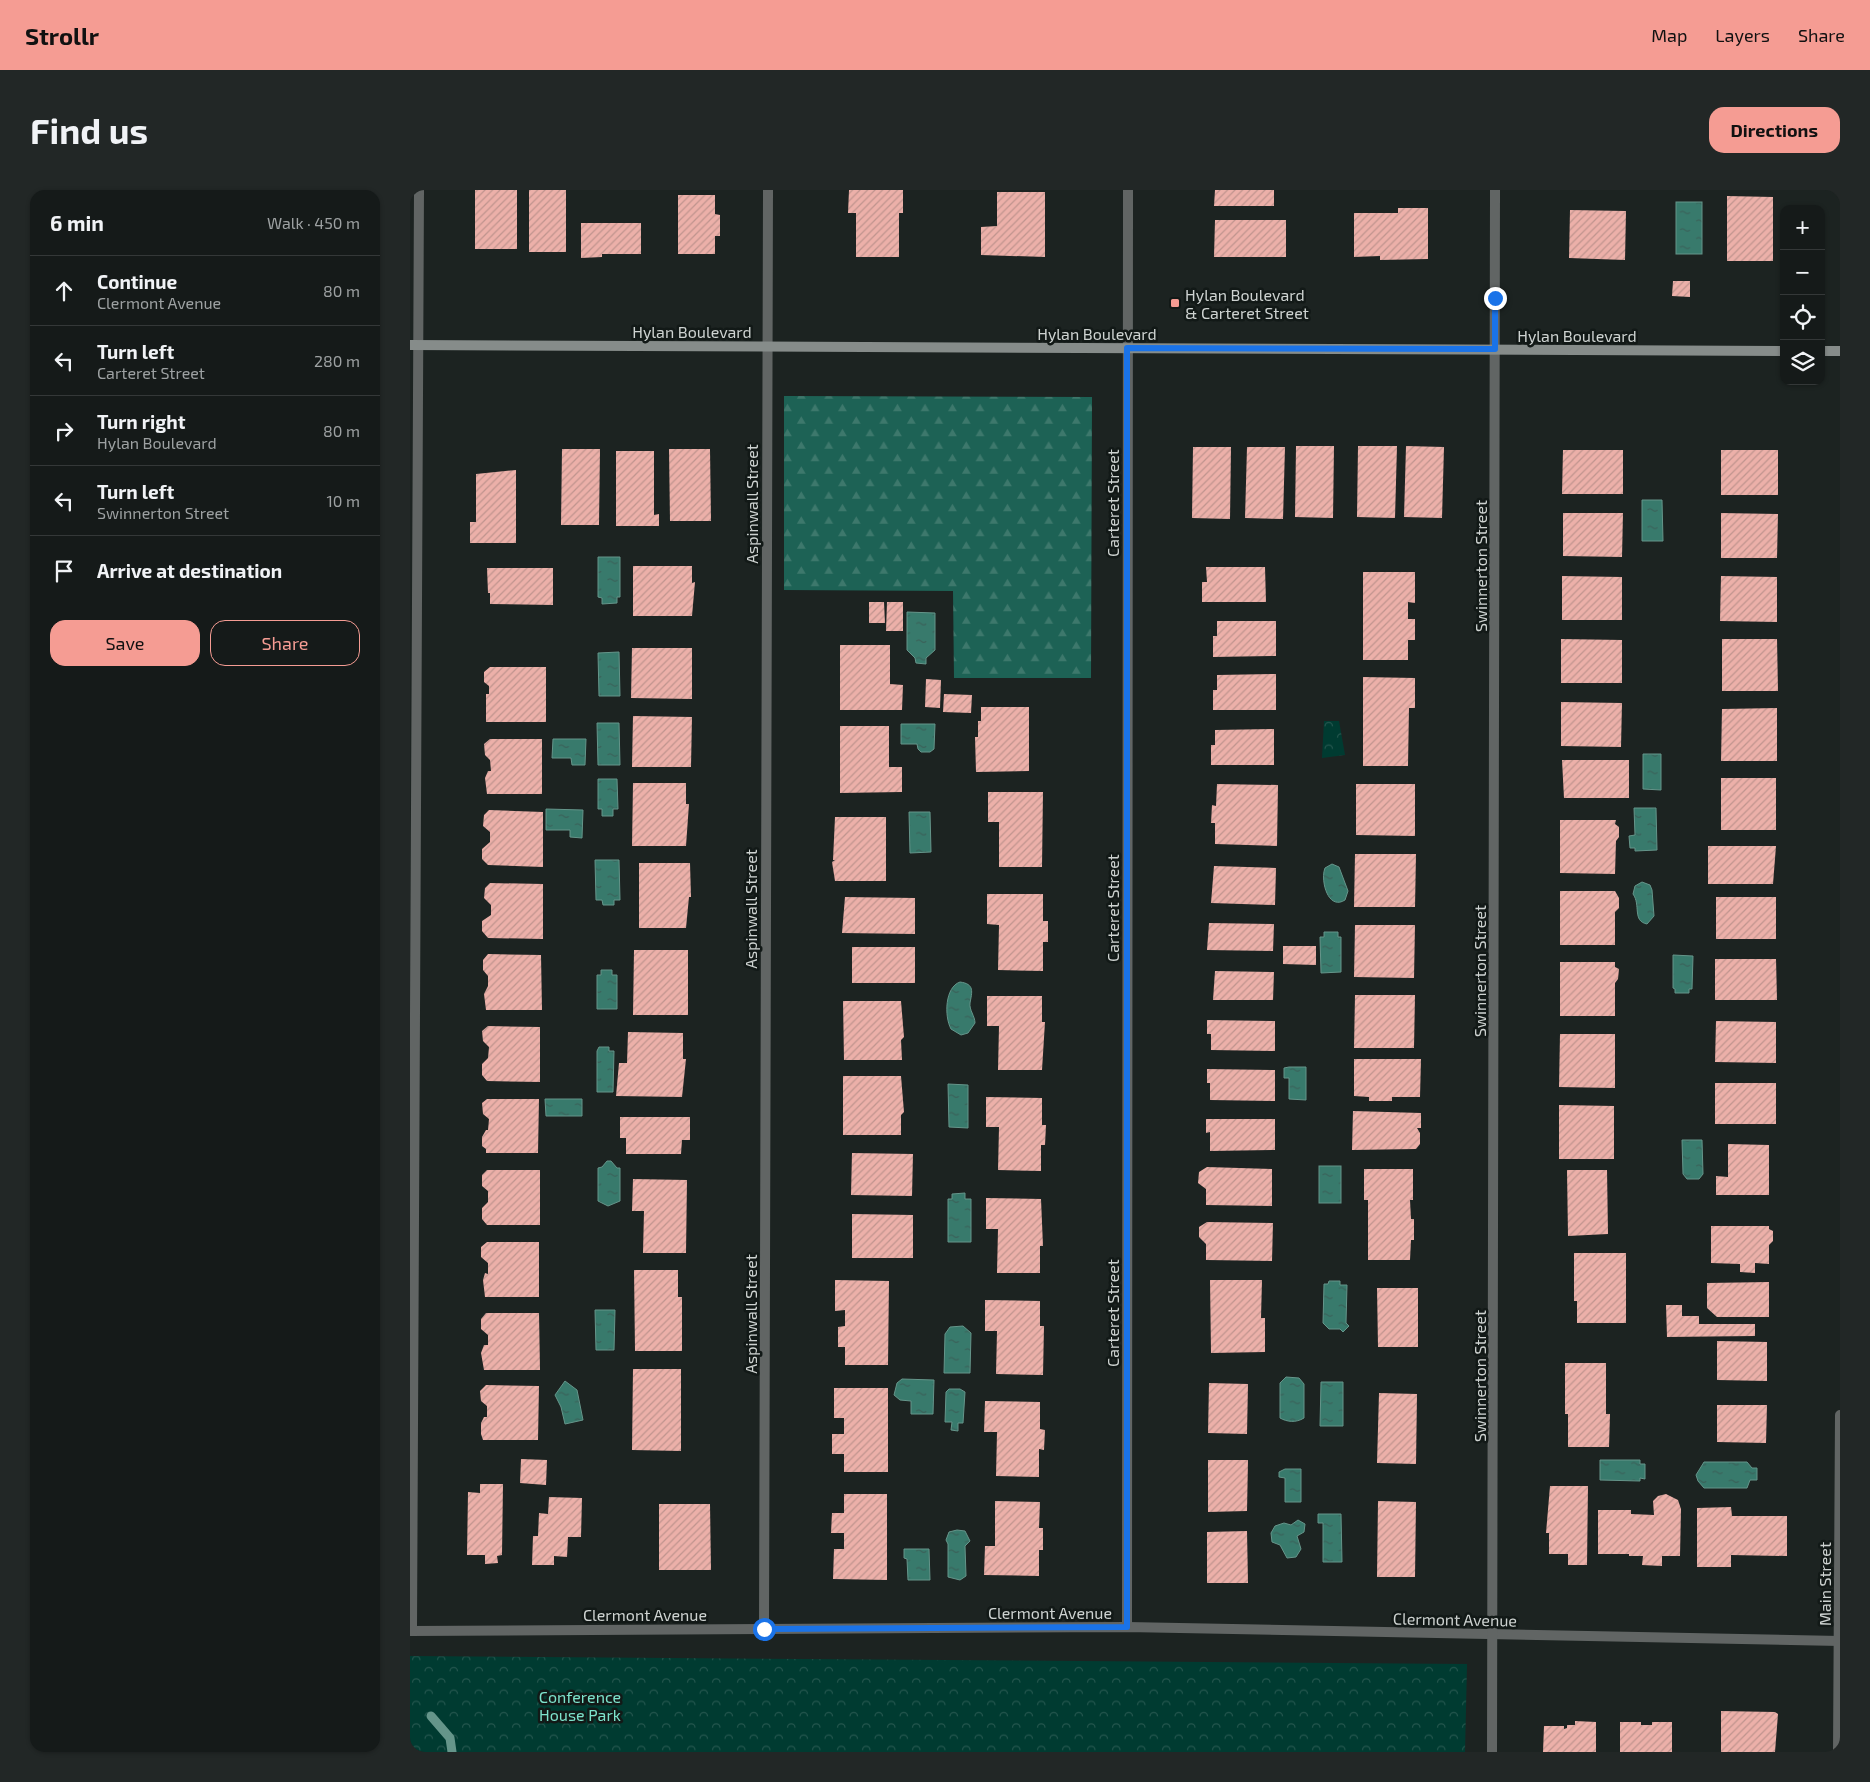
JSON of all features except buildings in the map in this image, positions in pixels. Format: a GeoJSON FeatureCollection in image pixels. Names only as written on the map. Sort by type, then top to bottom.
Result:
{"type":"FeatureCollection","features":[{"type":"Feature","properties":{"kind":"street"},"geometry":{"type":"LineString","coordinates":[[411,1631],[415,346],[419,190]]}},
{"type":"Feature","properties":{"kind":"street","name":"Aspinwall Street"},"geometry":{"type":"LineString","coordinates":[[764,1629],[768,190]]}},
{"type":"Feature","properties":{"kind":"street","name":"Carteret Street"},"geometry":{"type":"LineString","coordinates":[[1127,1627],[1128,190]]}},
{"type":"Feature","properties":{"kind":"street","name":"Swinnerton Street"},"geometry":{"type":"LineString","coordinates":[[1492,1752],[1494,1635],[1495,190]]}},
{"type":"Feature","properties":{"kind":"street","name":"Hylan Boulevard"},"geometry":{"type":"LineString","coordinates":[[415,346],[1780,351]]}},
{"type":"Feature","properties":{"kind":"street"},"geometry":{"type":"LineString","coordinates":[[1825,351],[1840,351]]}},
{"type":"Feature","properties":{"kind":"street","name":"Main Street"},"geometry":{"type":"LineString","coordinates":[[1838,1752],[1840,1415]]}},
{"type":"Feature","properties":{"kind":"street","name":"Clermont Avenue"},"geometry":{"type":"LineString","coordinates":[[411,1631],[1127,1627],[1840,1641]]}},
{"type":"Feature","properties":{"kind":"green space"},"geometry":{"type":"Polygon","coordinates":[[[784,396],[1092,397],[1091,678],[954,678],[953,591],[784,590],[784,396]]]}},
{"type":"Feature","properties":{"kind":"green space"},"geometry":{"type":"Polygon","coordinates":[[[1324,721],[1339,721],[1345,755],[1322,758],[1324,721]]]}},
{"type":"Feature","properties":{"kind":"green space","name":"Conference House Park"},"geometry":{"type":"Polygon","coordinates":[[[410,1656],[1467,1664],[1465,1752],[410,1752],[410,1656]]]}},
{"type":"Feature","properties":{"kind":"water"},"geometry":{"type":"Polygon","coordinates":[[[1676,202],[1702,202],[1702,254],[1676,254],[1676,202]]]}},
{"type":"Feature","properties":{"kind":"water"},"geometry":{"type":"Polygon","coordinates":[[[1642,500],[1662,500],[1663,541],[1642,541],[1642,500]]]}},
{"type":"Feature","properties":{"kind":"water"},"geometry":{"type":"Polygon","coordinates":[[[598,557],[620,557],[620,597],[617,597],[617,603],[602,604],[602,598],[598,597],[598,557]]]}},
{"type":"Feature","properties":{"kind":"water"},"geometry":{"type":"Polygon","coordinates":[[[907,612],[935,613],[935,650],[926,658],[926,664],[916,663],[915,658],[907,650],[907,612]]]}},
{"type":"Feature","properties":{"kind":"water"},"geometry":{"type":"Polygon","coordinates":[[[619,652],[620,696],[599,696],[598,653],[619,652]]]}},
{"type":"Feature","properties":{"kind":"water"},"geometry":{"type":"Polygon","coordinates":[[[597,723],[619,723],[620,765],[598,765],[597,723]]]}},
{"type":"Feature","properties":{"kind":"water"},"geometry":{"type":"Polygon","coordinates":[[[901,724],[935,724],[934,749],[930,752],[921,752],[917,744],[901,744],[901,724]]]}},
{"type":"Feature","properties":{"kind":"water"},"geometry":{"type":"Polygon","coordinates":[[[553,739],[586,739],[585,765],[572,765],[571,758],[552,758],[553,739]]]}},
{"type":"Feature","properties":{"kind":"water"},"geometry":{"type":"Polygon","coordinates":[[[1643,754],[1661,754],[1661,790],[1643,789],[1643,754]]]}},
{"type":"Feature","properties":{"kind":"water"},"geometry":{"type":"Polygon","coordinates":[[[598,779],[617,779],[618,809],[613,809],[613,816],[602,816],[602,809],[598,809],[598,779]]]}},
{"type":"Feature","properties":{"kind":"water"},"geometry":{"type":"Polygon","coordinates":[[[1634,808],[1656,808],[1657,850],[1635,851],[1635,848],[1630,848],[1629,836],[1635,835],[1634,808]]]}},
{"type":"Feature","properties":{"kind":"water"},"geometry":{"type":"Polygon","coordinates":[[[546,809],[583,810],[582,838],[570,837],[570,830],[546,830],[546,809]]]}},
{"type":"Feature","properties":{"kind":"water"},"geometry":{"type":"Polygon","coordinates":[[[909,812],[930,812],[931,852],[910,853],[909,812]]]}},
{"type":"Feature","properties":{"kind":"water"},"geometry":{"type":"Polygon","coordinates":[[[595,860],[619,860],[620,900],[614,900],[614,905],[603,905],[602,900],[596,900],[595,860]]]}},
{"type":"Feature","properties":{"kind":"water"},"geometry":{"type":"Polygon","coordinates":[[[1332,864],[1339,867],[1348,891],[1345,900],[1339,902],[1330,898],[1325,886],[1325,868],[1332,864]]]}},
{"type":"Feature","properties":{"kind":"water"},"geometry":{"type":"Polygon","coordinates":[[[1642,882],[1650,885],[1652,890],[1654,916],[1647,924],[1642,922],[1638,916],[1633,894],[1635,886],[1642,882]]]}},
{"type":"Feature","properties":{"kind":"water"},"geometry":{"type":"Polygon","coordinates":[[[1324,932],[1338,932],[1338,937],[1341,937],[1341,972],[1321,973],[1320,937],[1324,937],[1324,932]]]}},
{"type":"Feature","properties":{"kind":"water"},"geometry":{"type":"Polygon","coordinates":[[[1673,955],[1693,956],[1692,989],[1689,989],[1689,993],[1675,993],[1673,988],[1673,955]]]}},
{"type":"Feature","properties":{"kind":"water"},"geometry":{"type":"Polygon","coordinates":[[[601,970],[612,970],[612,975],[617,975],[617,1009],[597,1009],[597,975],[601,975],[601,970]]]}},
{"type":"Feature","properties":{"kind":"water"},"geometry":{"type":"Polygon","coordinates":[[[960,982],[965,983],[971,989],[970,1006],[975,1023],[968,1033],[961,1035],[951,1029],[947,1017],[947,1002],[951,990],[960,982]]]}},
{"type":"Feature","properties":{"kind":"water"},"geometry":{"type":"Polygon","coordinates":[[[599,1047],[609,1047],[609,1051],[614,1051],[613,1092],[597,1092],[597,1051],[599,1047]]]}},
{"type":"Feature","properties":{"kind":"water"},"geometry":{"type":"Polygon","coordinates":[[[1306,1067],[1306,1100],[1289,1099],[1289,1078],[1284,1078],[1284,1068],[1306,1067]]]}},
{"type":"Feature","properties":{"kind":"water"},"geometry":{"type":"Polygon","coordinates":[[[948,1084],[968,1085],[968,1128],[949,1127],[948,1084]]]}},
{"type":"Feature","properties":{"kind":"water"},"geometry":{"type":"Polygon","coordinates":[[[545,1099],[582,1099],[582,1116],[546,1116],[545,1099]]]}},
{"type":"Feature","properties":{"kind":"water"},"geometry":{"type":"Polygon","coordinates":[[[1682,1140],[1702,1140],[1703,1174],[1699,1179],[1687,1179],[1683,1174],[1682,1140]]]}},
{"type":"Feature","properties":{"kind":"water"},"geometry":{"type":"Polygon","coordinates":[[[607,1161],[611,1161],[617,1168],[620,1168],[620,1201],[608,1206],[598,1201],[598,1168],[602,1167],[607,1161]]]}},
{"type":"Feature","properties":{"kind":"water"},"geometry":{"type":"Polygon","coordinates":[[[1319,1166],[1341,1166],[1341,1203],[1319,1203],[1319,1166]]]}},
{"type":"Feature","properties":{"kind":"water"},"geometry":{"type":"Polygon","coordinates":[[[965,1193],[965,1199],[971,1199],[971,1242],[948,1242],[948,1199],[952,1199],[952,1194],[965,1193]]]}},
{"type":"Feature","properties":{"kind":"water"},"geometry":{"type":"Polygon","coordinates":[[[1329,1281],[1340,1281],[1340,1285],[1347,1285],[1346,1323],[1349,1326],[1343,1332],[1340,1329],[1329,1329],[1323,1323],[1324,1284],[1328,1284],[1329,1281]]]}},
{"type":"Feature","properties":{"kind":"water"},"geometry":{"type":"Polygon","coordinates":[[[595,1310],[615,1310],[614,1350],[596,1350],[595,1310]]]}},
{"type":"Feature","properties":{"kind":"water"},"geometry":{"type":"Polygon","coordinates":[[[963,1326],[971,1333],[970,1373],[944,1373],[945,1334],[950,1327],[963,1326]]]}},
{"type":"Feature","properties":{"kind":"water"},"geometry":{"type":"Polygon","coordinates":[[[1286,1377],[1299,1378],[1304,1384],[1304,1418],[1298,1421],[1280,1418],[1280,1383],[1286,1377]]]}},
{"type":"Feature","properties":{"kind":"water"},"geometry":{"type":"Polygon","coordinates":[[[902,1379],[934,1380],[933,1414],[911,1414],[911,1401],[900,1400],[894,1395],[897,1383],[902,1379]]]}},
{"type":"Feature","properties":{"kind":"water"},"geometry":{"type":"Polygon","coordinates":[[[565,1381],[577,1390],[583,1420],[565,1424],[561,1407],[555,1395],[565,1381]]]}},
{"type":"Feature","properties":{"kind":"water"},"geometry":{"type":"Polygon","coordinates":[[[1321,1382],[1343,1382],[1343,1426],[1320,1426],[1321,1382]]]}},
{"type":"Feature","properties":{"kind":"water"},"geometry":{"type":"Polygon","coordinates":[[[949,1389],[960,1389],[965,1392],[963,1423],[958,1423],[958,1431],[951,1430],[952,1422],[945,1422],[946,1392],[949,1389]]]}},
{"type":"Feature","properties":{"kind":"water"},"geometry":{"type":"Polygon","coordinates":[[[1600,1460],[1640,1460],[1640,1464],[1645,1464],[1645,1479],[1640,1478],[1640,1481],[1600,1480],[1600,1460]]]}},
{"type":"Feature","properties":{"kind":"water"},"geometry":{"type":"Polygon","coordinates":[[[1704,1462],[1747,1462],[1752,1468],[1757,1468],[1757,1480],[1750,1480],[1747,1488],[1704,1488],[1696,1475],[1704,1462]]]}},
{"type":"Feature","properties":{"kind":"water"},"geometry":{"type":"Polygon","coordinates":[[[1285,1469],[1301,1469],[1301,1502],[1285,1502],[1285,1478],[1279,1477],[1279,1472],[1285,1469]]]}},
{"type":"Feature","properties":{"kind":"water"},"geometry":{"type":"Polygon","coordinates":[[[1318,1514],[1341,1514],[1342,1562],[1323,1562],[1323,1523],[1318,1523],[1318,1514]]]}},
{"type":"Feature","properties":{"kind":"water"},"geometry":{"type":"Polygon","coordinates":[[[1298,1520],[1305,1524],[1304,1532],[1297,1536],[1301,1549],[1296,1557],[1287,1558],[1280,1545],[1272,1542],[1271,1533],[1275,1526],[1284,1523],[1291,1525],[1298,1520]]]}},
{"type":"Feature","properties":{"kind":"water"},"geometry":{"type":"Polygon","coordinates":[[[965,1531],[970,1541],[965,1546],[966,1576],[960,1580],[948,1577],[948,1544],[946,1540],[949,1532],[965,1531]]]}},
{"type":"Feature","properties":{"kind":"water"},"geometry":{"type":"Polygon","coordinates":[[[904,1549],[929,1549],[930,1580],[908,1580],[907,1559],[904,1558],[904,1549]]]}},
{"type":"Feature","properties":{"kind":"waterway"},"geometry":{"type":"LineString","coordinates":[[431,1716],[450,1738],[452,1752]]}},
{"type":"Feature","properties":{"kind":"place","name":"Hylan Boulevard & Carteret Street"},"geometry":{"type":"Point","coordinates":[1175,303]}},
{"type":"Feature","properties":{"kind":"route"},"geometry":{"type":"LineString","coordinates":[[764,1629],[1127,1627],[1127,348],[1495,349],[1495,298]]}}]}
